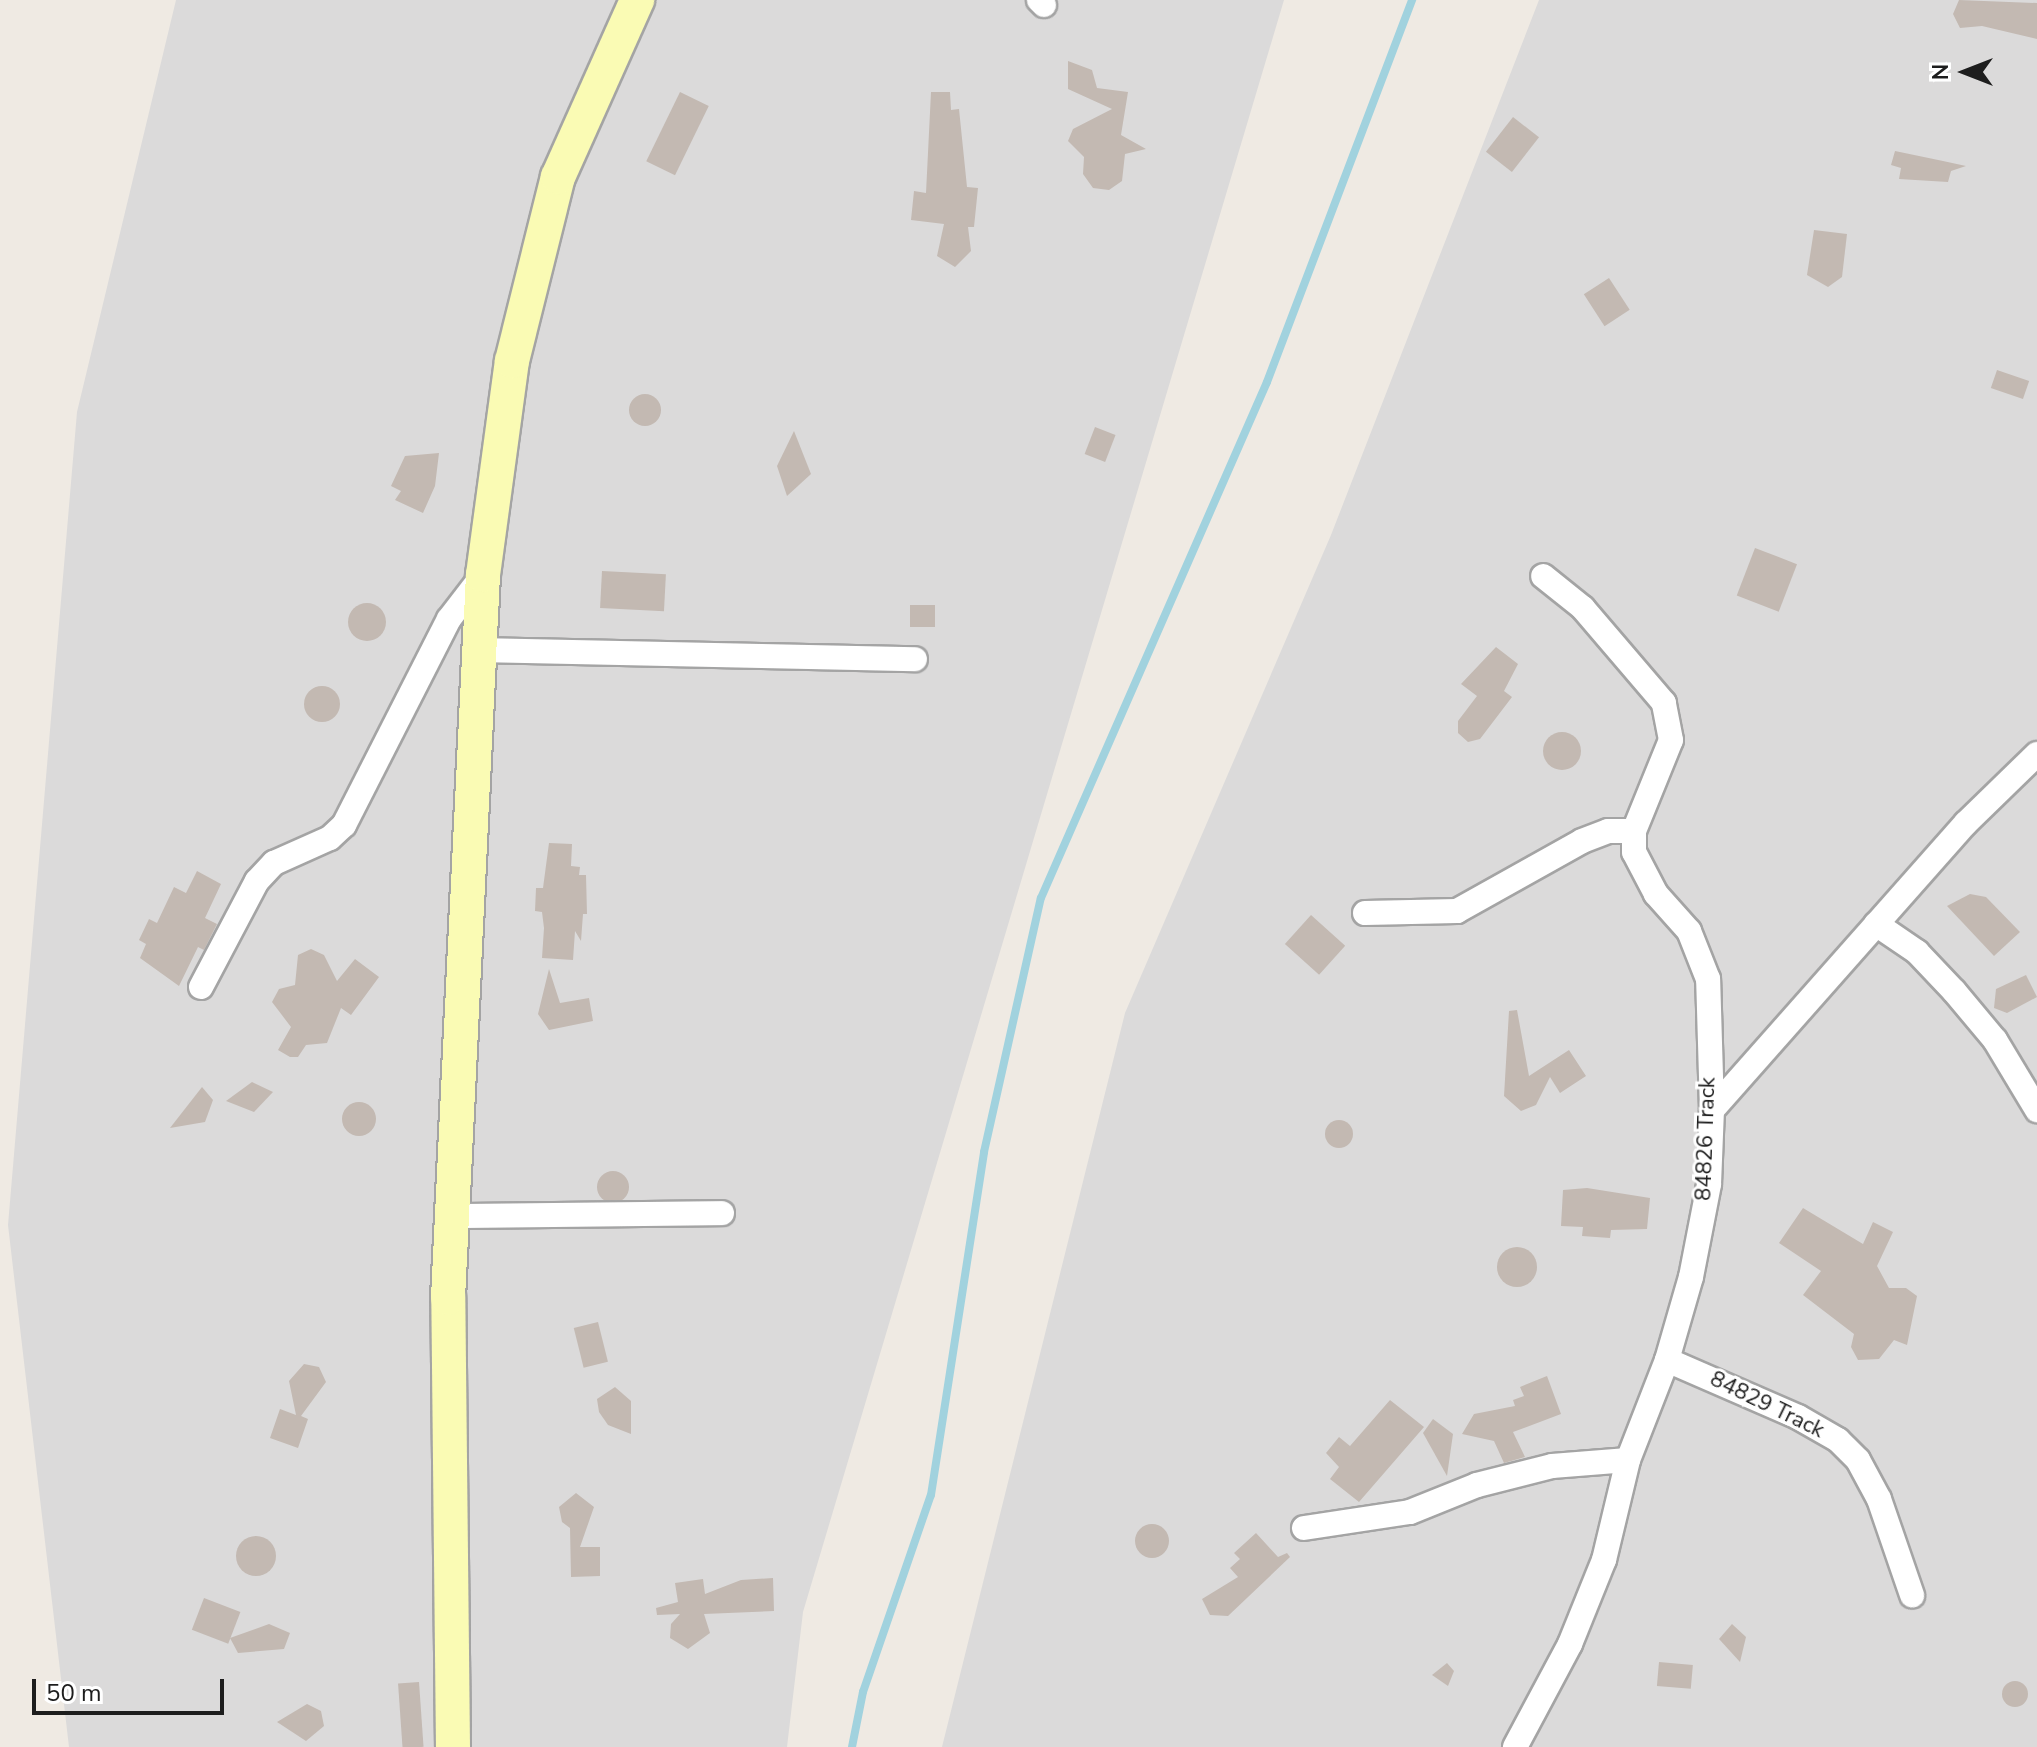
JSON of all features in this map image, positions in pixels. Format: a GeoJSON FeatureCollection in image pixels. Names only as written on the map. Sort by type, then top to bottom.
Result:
{"type":"FeatureCollection","features":[{"type":"Feature","properties":{"kind":"street"},"geometry":{"type":"LineString","coordinates":[[453,1747],[448,1313],[483,575],[512,361],[558,177],[637,0]]}},
{"type":"Feature","properties":{"kind":"street"},"geometry":{"type":"LineString","coordinates":[[201,987],[257,881],[274,863],[330,838],[344,825],[449,619],[483,575]]}},
{"type":"Feature","properties":{"kind":"street"},"geometry":{"type":"LineString","coordinates":[[1365,913],[1457,911],[1582,841],[1608,831],[1634,831],[1671,740],[1664,703],[1583,608],[1543,576]]}},
{"type":"Feature","properties":{"kind":"street"},"geometry":{"type":"LineString","coordinates":[[478,650],[915,659]]}},
{"type":"Feature","properties":{"kind":"street"},"geometry":{"type":"LineString","coordinates":[[1712,1110],[1966,823],[2037,754]]}},
{"type":"Feature","properties":{"kind":"street","name":"84826 Track"},"geometry":{"type":"LineString","coordinates":[[1515,1747],[1570,1644],[1604,1560],[1628,1460],[1667,1360],[1691,1277],[1709,1184],[1712,1110],[1708,979],[1689,931],[1638,868],[1634,831]]}},
{"type":"Feature","properties":{"kind":"street"},"geometry":{"type":"LineString","coordinates":[[1876,924],[1917,952],[1954,991],[1995,1040],[2037,1110]]}},
{"type":"Feature","properties":{"kind":"street"},"geometry":{"type":"LineString","coordinates":[[453,1216],[722,1213]]}},
{"type":"Feature","properties":{"kind":"street","name":"84829 Track"},"geometry":{"type":"LineString","coordinates":[[1667,1360],[1798,1417],[1838,1440],[1858,1460],[1879,1499],[1912,1595]]}},
{"type":"Feature","properties":{"kind":"street"},"geometry":{"type":"LineString","coordinates":[[1304,1528],[1410,1512],[1477,1485],[1552,1466],[1628,1460]]}},
{"type":"Feature","properties":{"kind":"shaded area"},"geometry":{"type":"Polygon","coordinates":[[[176,0],[1284,0],[803,1612],[787,1747],[69,1747],[8,1225],[77,412],[176,0]]]}},
{"type":"Feature","properties":{"kind":"shaded area"},"geometry":{"type":"Polygon","coordinates":[[[1539,0],[2037,0],[2037,1747],[942,1747],[1125,1013],[1331,535],[1539,0]]]}},
{"type":"Feature","properties":{"kind":"building"},"geometry":{"type":"Polygon","coordinates":[[[1959,0],[2037,3],[2037,39],[1982,26],[1960,28],[1953,14],[1959,0]]]}},
{"type":"Feature","properties":{"kind":"building"},"geometry":{"type":"Polygon","coordinates":[[[1068,61],[1092,70],[1097,88],[1128,92],[1121,135],[1146,149],[1125,154],[1122,181],[1109,190],[1093,188],[1083,174],[1084,157],[1068,141],[1073,129],[1112,109],[1068,89],[1068,61]]]}},
{"type":"Feature","properties":{"kind":"building"},"geometry":{"type":"Polygon","coordinates":[[[680,92],[709,106],[675,175],[646,161],[680,92]]]}},
{"type":"Feature","properties":{"kind":"building"},"geometry":{"type":"Polygon","coordinates":[[[931,92],[950,92],[951,110],[959,109],[967,187],[978,188],[974,227],[968,227],[971,251],[955,267],[937,256],[944,224],[911,220],[914,191],[926,193],[931,92]]]}},
{"type":"Feature","properties":{"kind":"building"},"geometry":{"type":"Polygon","coordinates":[[[1513,117],[1539,137],[1512,172],[1486,152],[1513,117]]]}},
{"type":"Feature","properties":{"kind":"building"},"geometry":{"type":"Polygon","coordinates":[[[1895,151],[1966,166],[1951,171],[1948,182],[1899,179],[1901,168],[1891,165],[1895,151]]]}},
{"type":"Feature","properties":{"kind":"building"},"geometry":{"type":"Polygon","coordinates":[[[1814,230],[1847,234],[1842,277],[1828,287],[1807,275],[1814,230]]]}},
{"type":"Feature","properties":{"kind":"building"},"geometry":{"type":"Polygon","coordinates":[[[1609,278],[1630,310],[1605,326],[1584,294],[1609,278]]]}},
{"type":"Feature","properties":{"kind":"building"},"geometry":{"type":"Polygon","coordinates":[[[1997,370],[2029,381],[2023,399],[1991,388],[1997,370]]]}},
{"type":"Feature","properties":{"kind":"building"},"geometry":{"type":"Polygon","coordinates":[[[645,394],[656,399],[661,410],[656,421],[645,426],[634,421],[629,410],[634,399],[645,394]]]}},
{"type":"Feature","properties":{"kind":"building"},"geometry":{"type":"Polygon","coordinates":[[[1095,427],[1116,435],[1105,462],[1085,454],[1095,427]]]}},
{"type":"Feature","properties":{"kind":"building"},"geometry":{"type":"Polygon","coordinates":[[[794,431],[811,474],[787,496],[777,466],[794,431]]]}},
{"type":"Feature","properties":{"kind":"building"},"geometry":{"type":"Polygon","coordinates":[[[439,453],[435,486],[423,513],[395,500],[401,491],[391,486],[405,456],[439,453]]]}},
{"type":"Feature","properties":{"kind":"building"},"geometry":{"type":"Polygon","coordinates":[[[1755,548],[1797,564],[1779,612],[1737,596],[1755,548]]]}},
{"type":"Feature","properties":{"kind":"building"},"geometry":{"type":"Polygon","coordinates":[[[602,571],[666,574],[664,611],[600,608],[602,571]]]}},
{"type":"Feature","properties":{"kind":"building"},"geometry":{"type":"Polygon","coordinates":[[[367,603],[380,609],[386,622],[380,635],[367,641],[354,635],[348,622],[354,609],[367,603]]]}},
{"type":"Feature","properties":{"kind":"building"},"geometry":{"type":"Polygon","coordinates":[[[910,605],[935,605],[935,627],[910,627],[910,605]]]}},
{"type":"Feature","properties":{"kind":"building"},"geometry":{"type":"Polygon","coordinates":[[[1496,647],[1518,664],[1504,691],[1512,697],[1480,739],[1468,742],[1458,733],[1458,721],[1477,696],[1461,684],[1496,647]]]}},
{"type":"Feature","properties":{"kind":"building"},"geometry":{"type":"Polygon","coordinates":[[[322,686],[335,691],[340,704],[335,717],[322,722],[309,717],[304,704],[309,691],[322,686]]]}},
{"type":"Feature","properties":{"kind":"building"},"geometry":{"type":"Polygon","coordinates":[[[1562,732],[1575,738],[1581,751],[1575,764],[1562,770],[1549,764],[1543,751],[1549,738],[1562,732]]]}},
{"type":"Feature","properties":{"kind":"building"},"geometry":{"type":"Polygon","coordinates":[[[549,843],[572,844],[571,866],[580,867],[579,875],[586,875],[587,914],[583,914],[581,941],[575,931],[573,960],[542,958],[544,928],[542,912],[535,911],[536,888],[543,888],[549,843]]]}},
{"type":"Feature","properties":{"kind":"building"},"geometry":{"type":"Polygon","coordinates":[[[197,871],[221,884],[205,918],[217,924],[204,950],[198,947],[179,986],[140,958],[146,944],[139,940],[149,919],[157,923],[174,887],[186,893],[197,871]]]}},
{"type":"Feature","properties":{"kind":"building"},"geometry":{"type":"Polygon","coordinates":[[[1970,894],[1986,897],[2020,932],[1994,956],[1947,906],[1970,894]]]}},
{"type":"Feature","properties":{"kind":"building"},"geometry":{"type":"Polygon","coordinates":[[[1311,915],[1345,946],[1319,975],[1285,944],[1311,915]]]}},
{"type":"Feature","properties":{"kind":"building"},"geometry":{"type":"Polygon","coordinates":[[[311,949],[324,955],[337,981],[355,959],[379,977],[351,1015],[341,1008],[327,1043],[306,1045],[298,1057],[290,1057],[278,1050],[291,1027],[272,1002],[279,989],[295,985],[298,955],[311,949]]]}},
{"type":"Feature","properties":{"kind":"building"},"geometry":{"type":"Polygon","coordinates":[[[549,969],[560,1003],[589,998],[593,1021],[549,1030],[538,1014],[549,969]]]}},
{"type":"Feature","properties":{"kind":"building"},"geometry":{"type":"Polygon","coordinates":[[[2026,975],[2037,997],[2007,1013],[1994,1008],[1996,989],[2026,975]]]}},
{"type":"Feature","properties":{"kind":"building"},"geometry":{"type":"Polygon","coordinates":[[[1517,1010],[1529,1076],[1569,1050],[1586,1076],[1560,1093],[1550,1077],[1536,1105],[1521,1111],[1504,1096],[1509,1011],[1517,1010]]]}},
{"type":"Feature","properties":{"kind":"building"},"geometry":{"type":"Polygon","coordinates":[[[252,1082],[273,1092],[254,1112],[226,1101],[252,1082]]]}},
{"type":"Feature","properties":{"kind":"building"},"geometry":{"type":"Polygon","coordinates":[[[202,1087],[213,1100],[205,1122],[170,1128],[202,1087]]]}},
{"type":"Feature","properties":{"kind":"building"},"geometry":{"type":"Polygon","coordinates":[[[359,1102],[371,1107],[376,1119],[371,1131],[359,1136],[347,1131],[342,1119],[347,1107],[359,1102]]]}},
{"type":"Feature","properties":{"kind":"building"},"geometry":{"type":"Polygon","coordinates":[[[1339,1120],[1349,1124],[1353,1134],[1349,1144],[1339,1148],[1329,1144],[1325,1134],[1329,1124],[1339,1120]]]}},
{"type":"Feature","properties":{"kind":"building"},"geometry":{"type":"Polygon","coordinates":[[[613,1171],[624,1176],[629,1187],[624,1198],[613,1203],[602,1198],[597,1187],[602,1176],[613,1171]]]}},
{"type":"Feature","properties":{"kind":"building"},"geometry":{"type":"Polygon","coordinates":[[[1587,1188],[1650,1198],[1647,1229],[1611,1230],[1610,1238],[1582,1236],[1583,1227],[1561,1226],[1563,1190],[1587,1188]]]}},
{"type":"Feature","properties":{"kind":"building"},"geometry":{"type":"Polygon","coordinates":[[[1803,1208],[1863,1244],[1873,1222],[1893,1232],[1877,1266],[1889,1288],[1906,1288],[1917,1296],[1907,1345],[1894,1340],[1879,1359],[1858,1360],[1851,1347],[1854,1334],[1803,1295],[1821,1271],[1779,1243],[1803,1208]]]}},
{"type":"Feature","properties":{"kind":"building"},"geometry":{"type":"Polygon","coordinates":[[[1517,1247],[1531,1253],[1537,1267],[1531,1281],[1517,1287],[1503,1281],[1497,1267],[1503,1253],[1517,1247]]]}},
{"type":"Feature","properties":{"kind":"building"},"geometry":{"type":"Polygon","coordinates":[[[598,1322],[608,1362],[584,1368],[574,1328],[598,1322]]]}},
{"type":"Feature","properties":{"kind":"building"},"geometry":{"type":"Polygon","coordinates":[[[304,1364],[319,1367],[326,1382],[301,1416],[308,1419],[298,1448],[270,1438],[280,1409],[296,1415],[289,1381],[304,1364]]]}},
{"type":"Feature","properties":{"kind":"building"},"geometry":{"type":"Polygon","coordinates":[[[1547,1376],[1561,1414],[1513,1432],[1525,1457],[1504,1463],[1494,1441],[1462,1434],[1474,1414],[1515,1406],[1513,1400],[1524,1396],[1520,1387],[1547,1376]]]}},
{"type":"Feature","properties":{"kind":"building"},"geometry":{"type":"Polygon","coordinates":[[[615,1387],[631,1401],[631,1434],[608,1425],[599,1412],[597,1399],[615,1387]]]}},
{"type":"Feature","properties":{"kind":"building"},"geometry":{"type":"Polygon","coordinates":[[[1390,1400],[1424,1427],[1359,1502],[1330,1479],[1339,1467],[1326,1453],[1339,1437],[1350,1446],[1390,1400]]]}},
{"type":"Feature","properties":{"kind":"building"},"geometry":{"type":"Polygon","coordinates":[[[1433,1419],[1453,1434],[1447,1476],[1423,1433],[1433,1419]]]}},
{"type":"Feature","properties":{"kind":"building"},"geometry":{"type":"Polygon","coordinates":[[[576,1493],[594,1507],[580,1547],[600,1547],[600,1576],[571,1577],[570,1528],[562,1522],[559,1507],[576,1493]]]}},
{"type":"Feature","properties":{"kind":"building"},"geometry":{"type":"Polygon","coordinates":[[[1152,1524],[1164,1529],[1169,1541],[1164,1553],[1152,1558],[1140,1553],[1135,1541],[1140,1529],[1152,1524]]]}},
{"type":"Feature","properties":{"kind":"building"},"geometry":{"type":"Polygon","coordinates":[[[1256,1533],[1278,1557],[1287,1553],[1290,1557],[1228,1616],[1210,1615],[1202,1599],[1238,1577],[1230,1568],[1240,1559],[1234,1553],[1256,1533]]]}},
{"type":"Feature","properties":{"kind":"building"},"geometry":{"type":"Polygon","coordinates":[[[256,1536],[270,1542],[276,1556],[270,1570],[256,1576],[242,1570],[236,1556],[242,1542],[256,1536]]]}},
{"type":"Feature","properties":{"kind":"building"},"geometry":{"type":"Polygon","coordinates":[[[773,1578],[774,1611],[704,1614],[710,1633],[688,1649],[670,1638],[671,1624],[680,1614],[657,1615],[656,1608],[678,1602],[675,1583],[703,1579],[705,1594],[741,1580],[773,1578]]]}},
{"type":"Feature","properties":{"kind":"building"},"geometry":{"type":"Polygon","coordinates":[[[204,1598],[240,1612],[228,1644],[192,1630],[204,1598]]]}},
{"type":"Feature","properties":{"kind":"building"},"geometry":{"type":"Polygon","coordinates":[[[269,1624],[290,1633],[284,1649],[238,1653],[230,1638],[269,1624]]]}},
{"type":"Feature","properties":{"kind":"building"},"geometry":{"type":"Polygon","coordinates":[[[1732,1624],[1746,1637],[1740,1662],[1719,1639],[1732,1624]]]}},
{"type":"Feature","properties":{"kind":"building"},"geometry":{"type":"Polygon","coordinates":[[[1659,1662],[1693,1665],[1691,1689],[1657,1686],[1659,1662]]]}},
{"type":"Feature","properties":{"kind":"building"},"geometry":{"type":"Polygon","coordinates":[[[1447,1663],[1454,1671],[1448,1686],[1432,1675],[1447,1663]]]}},
{"type":"Feature","properties":{"kind":"building"},"geometry":{"type":"Polygon","coordinates":[[[2015,1681],[2025,1684],[2028,1694],[2025,1704],[2015,1707],[2005,1704],[2002,1694],[2005,1684],[2015,1681]]]}},
{"type":"Feature","properties":{"kind":"building"},"geometry":{"type":"Polygon","coordinates":[[[419,1682],[424,1747],[402,1747],[398,1683],[419,1682]]]}},
{"type":"Feature","properties":{"kind":"building"},"geometry":{"type":"Polygon","coordinates":[[[307,1704],[321,1711],[324,1726],[306,1741],[277,1722],[307,1704]]]}},
{"type":"Feature","properties":{"kind":"waterway"},"geometry":{"type":"LineString","coordinates":[[852,1747],[863,1692],[931,1495],[984,1152],[1041,898],[1267,382],[1412,0]]}}]}
